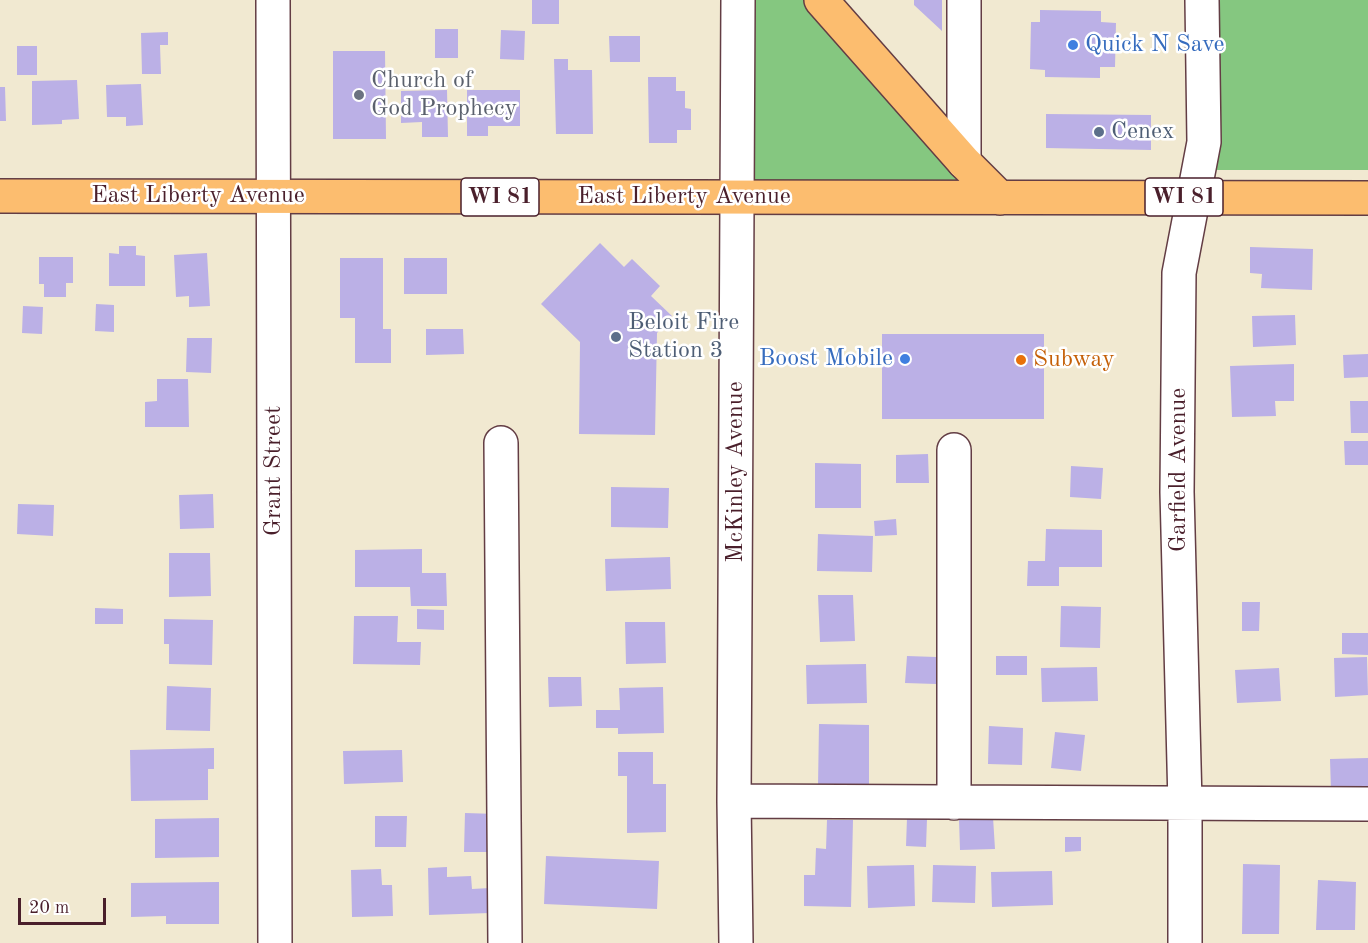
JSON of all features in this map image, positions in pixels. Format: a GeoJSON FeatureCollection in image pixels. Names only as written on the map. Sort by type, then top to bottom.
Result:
{"type":"FeatureCollection","features":[{"type":"Feature","properties":{"kind":"main road"},"geometry":{"type":"LineString","coordinates":[[821,0],[963,162],[1000,198]]}},
{"type":"Feature","properties":{"kind":"main road","name":"East Liberty Avenue"},"geometry":{"type":"LineString","coordinates":[[0,196],[1368,198]]}},
{"type":"Feature","properties":{"kind":"street","name":"Grant Street"},"geometry":{"type":"LineString","coordinates":[[273,0],[275,943]]}},
{"type":"Feature","properties":{"kind":"street","name":"McKinley Avenue"},"geometry":{"type":"LineString","coordinates":[[736,943],[734,801],[738,0]]}},
{"type":"Feature","properties":{"kind":"street"},"geometry":{"type":"LineString","coordinates":[[963,162],[964,0]]}},
{"type":"Feature","properties":{"kind":"street","name":"Garfield Avenue"},"geometry":{"type":"LineString","coordinates":[[1185,943],[1185,803],[1177,492],[1179,273],[1204,142],[1202,0]]}},
{"type":"Feature","properties":{"kind":"street"},"geometry":{"type":"LineString","coordinates":[[501,443],[505,943]]}},
{"type":"Feature","properties":{"kind":"street"},"geometry":{"type":"LineString","coordinates":[[954,450],[954,803]]}},
{"type":"Feature","properties":{"kind":"street"},"geometry":{"type":"LineString","coordinates":[[734,801],[1368,804]]}},
{"type":"Feature","properties":{"kind":"green space"},"geometry":{"type":"Polygon","coordinates":[[[738,0],[821,0],[1000,198],[737,198],[738,0]]]}},
{"type":"Feature","properties":{"kind":"green space"},"geometry":{"type":"Polygon","coordinates":[[[1215,0],[1368,0],[1368,170],[1214,170],[1215,0]]]}},
{"type":"Feature","properties":{"kind":"building"},"geometry":{"type":"Polygon","coordinates":[[[532,0],[559,0],[559,24],[532,24],[532,0]]]}},
{"type":"Feature","properties":{"kind":"building"},"geometry":{"type":"Polygon","coordinates":[[[914,0],[942,0],[942,31],[914,5],[914,0]]]}},
{"type":"Feature","properties":{"kind":"building","name":"Quick N Save"},"geometry":{"type":"Polygon","coordinates":[[[1040,10],[1101,11],[1101,22],[1116,23],[1115,67],[1100,67],[1100,78],[1045,77],[1045,70],[1030,69],[1031,22],[1040,22],[1040,10]]]}},
{"type":"Feature","properties":{"kind":"building"},"geometry":{"type":"Polygon","coordinates":[[[435,29],[458,29],[458,58],[435,58],[435,29]]]}},
{"type":"Feature","properties":{"kind":"building"},"geometry":{"type":"Polygon","coordinates":[[[501,30],[525,31],[524,60],[500,59],[501,30]]]}},
{"type":"Feature","properties":{"kind":"building"},"geometry":{"type":"Polygon","coordinates":[[[168,32],[168,45],[160,45],[161,74],[142,74],[141,33],[168,32]]]}},
{"type":"Feature","properties":{"kind":"building"},"geometry":{"type":"Polygon","coordinates":[[[609,36],[640,36],[640,62],[610,62],[609,36]]]}},
{"type":"Feature","properties":{"kind":"building"},"geometry":{"type":"Polygon","coordinates":[[[17,46],[37,46],[37,75],[17,75],[17,46]]]}},
{"type":"Feature","properties":{"kind":"building","name":"Church of God Prophecy"},"geometry":{"type":"Polygon","coordinates":[[[333,51],[385,51],[386,139],[333,139],[333,51]]]}},
{"type":"Feature","properties":{"kind":"building"},"geometry":{"type":"Polygon","coordinates":[[[554,59],[568,59],[568,70],[592,70],[593,134],[556,134],[554,59]]]}},
{"type":"Feature","properties":{"kind":"building"},"geometry":{"type":"Polygon","coordinates":[[[648,77],[676,77],[676,91],[685,91],[685,108],[691,109],[691,130],[677,130],[677,143],[649,143],[648,77]]]}},
{"type":"Feature","properties":{"kind":"building"},"geometry":{"type":"Polygon","coordinates":[[[77,80],[79,119],[62,120],[62,124],[32,125],[32,81],[77,80]]]}},
{"type":"Feature","properties":{"kind":"building"},"geometry":{"type":"Polygon","coordinates":[[[141,84],[143,125],[126,126],[126,117],[107,117],[106,85],[141,84]]]}},
{"type":"Feature","properties":{"kind":"building"},"geometry":{"type":"Polygon","coordinates":[[[0,87],[5,87],[6,121],[0,121],[0,87]]]}},
{"type":"Feature","properties":{"kind":"building"},"geometry":{"type":"Polygon","coordinates":[[[447,90],[448,137],[422,137],[422,122],[401,123],[401,91],[447,90]]]}},
{"type":"Feature","properties":{"kind":"building"},"geometry":{"type":"Polygon","coordinates":[[[467,90],[520,90],[520,126],[488,126],[488,136],[467,136],[467,90]]]}},
{"type":"Feature","properties":{"kind":"building","name":"Cenex"},"geometry":{"type":"Polygon","coordinates":[[[1046,114],[1151,115],[1151,150],[1046,148],[1046,114]]]}},
{"type":"Feature","properties":{"kind":"building","name":"Beloit Fire Station 3"},"geometry":{"type":"Polygon","coordinates":[[[600,243],[624,267],[632,259],[660,286],[651,296],[672,316],[657,333],[655,435],[579,434],[580,342],[541,304],[600,243]]]}},
{"type":"Feature","properties":{"kind":"building"},"geometry":{"type":"Polygon","coordinates":[[[119,246],[136,246],[136,255],[145,256],[145,286],[109,286],[109,253],[119,254],[119,246]]]}},
{"type":"Feature","properties":{"kind":"building"},"geometry":{"type":"Polygon","coordinates":[[[1250,247],[1313,249],[1312,290],[1261,288],[1262,274],[1250,273],[1250,247]]]}},
{"type":"Feature","properties":{"kind":"building"},"geometry":{"type":"Polygon","coordinates":[[[207,253],[210,306],[189,307],[189,296],[176,297],[174,255],[207,253]]]}},
{"type":"Feature","properties":{"kind":"building"},"geometry":{"type":"Polygon","coordinates":[[[39,257],[73,257],[73,283],[66,283],[66,297],[44,297],[44,284],[39,284],[39,257]]]}},
{"type":"Feature","properties":{"kind":"building"},"geometry":{"type":"Polygon","coordinates":[[[340,258],[383,258],[383,329],[391,329],[391,363],[355,363],[355,318],[340,318],[340,258]]]}},
{"type":"Feature","properties":{"kind":"building"},"geometry":{"type":"Polygon","coordinates":[[[404,258],[447,258],[447,294],[404,294],[404,258]]]}},
{"type":"Feature","properties":{"kind":"building"},"geometry":{"type":"Polygon","coordinates":[[[96,304],[114,305],[114,332],[95,331],[96,304]]]}},
{"type":"Feature","properties":{"kind":"building"},"geometry":{"type":"Polygon","coordinates":[[[23,306],[43,307],[42,334],[22,333],[23,306]]]}},
{"type":"Feature","properties":{"kind":"building"},"geometry":{"type":"Polygon","coordinates":[[[1295,315],[1296,345],[1253,347],[1252,316],[1295,315]]]}},
{"type":"Feature","properties":{"kind":"building"},"geometry":{"type":"Polygon","coordinates":[[[426,329],[463,329],[464,354],[426,355],[426,329]]]}},
{"type":"Feature","properties":{"kind":"building"},"geometry":{"type":"Polygon","coordinates":[[[882,334],[1044,334],[1044,419],[882,419],[882,334]]]}},
{"type":"Feature","properties":{"kind":"building"},"geometry":{"type":"Polygon","coordinates":[[[187,338],[212,338],[211,373],[186,372],[187,338]]]}},
{"type":"Feature","properties":{"kind":"building"},"geometry":{"type":"Polygon","coordinates":[[[1368,354],[1368,377],[1344,378],[1343,355],[1368,354]]]}},
{"type":"Feature","properties":{"kind":"building"},"geometry":{"type":"Polygon","coordinates":[[[1294,364],[1294,401],[1275,401],[1276,416],[1232,417],[1230,366],[1294,364]]]}},
{"type":"Feature","properties":{"kind":"building"},"geometry":{"type":"Polygon","coordinates":[[[157,379],[188,379],[189,427],[145,427],[145,402],[157,401],[157,379]]]}},
{"type":"Feature","properties":{"kind":"building"},"geometry":{"type":"Polygon","coordinates":[[[1350,401],[1368,401],[1368,433],[1351,433],[1350,401]]]}},
{"type":"Feature","properties":{"kind":"building"},"geometry":{"type":"Polygon","coordinates":[[[1344,441],[1368,441],[1368,465],[1345,465],[1344,441]]]}},
{"type":"Feature","properties":{"kind":"building"},"geometry":{"type":"Polygon","coordinates":[[[928,454],[929,483],[896,483],[896,455],[928,454]]]}},
{"type":"Feature","properties":{"kind":"building"},"geometry":{"type":"Polygon","coordinates":[[[815,463],[861,464],[861,508],[815,508],[815,463]]]}},
{"type":"Feature","properties":{"kind":"building"},"geometry":{"type":"Polygon","coordinates":[[[1071,466],[1103,468],[1101,499],[1070,497],[1071,466]]]}},
{"type":"Feature","properties":{"kind":"building"},"geometry":{"type":"Polygon","coordinates":[[[611,487],[669,488],[668,528],[611,527],[611,487]]]}},
{"type":"Feature","properties":{"kind":"building"},"geometry":{"type":"Polygon","coordinates":[[[213,494],[214,528],[180,529],[179,495],[213,494]]]}},
{"type":"Feature","properties":{"kind":"building"},"geometry":{"type":"Polygon","coordinates":[[[18,504],[54,505],[53,536],[17,534],[18,504]]]}},
{"type":"Feature","properties":{"kind":"building"},"geometry":{"type":"Polygon","coordinates":[[[896,519],[897,535],[875,536],[874,521],[896,519]]]}},
{"type":"Feature","properties":{"kind":"building"},"geometry":{"type":"Polygon","coordinates":[[[1046,529],[1102,530],[1102,567],[1059,567],[1059,586],[1027,586],[1028,561],[1045,561],[1046,529]]]}},
{"type":"Feature","properties":{"kind":"building"},"geometry":{"type":"Polygon","coordinates":[[[818,534],[873,536],[872,572],[817,571],[818,534]]]}},
{"type":"Feature","properties":{"kind":"building"},"geometry":{"type":"Polygon","coordinates":[[[422,549],[422,573],[446,573],[447,606],[411,606],[410,587],[355,587],[355,550],[422,549]]]}},
{"type":"Feature","properties":{"kind":"building"},"geometry":{"type":"Polygon","coordinates":[[[169,553],[210,553],[211,596],[169,597],[169,553]]]}},
{"type":"Feature","properties":{"kind":"building"},"geometry":{"type":"Polygon","coordinates":[[[670,557],[671,589],[606,591],[605,559],[670,557]]]}},
{"type":"Feature","properties":{"kind":"building"},"geometry":{"type":"Polygon","coordinates":[[[818,595],[853,595],[855,641],[820,642],[818,595]]]}},
{"type":"Feature","properties":{"kind":"building"},"geometry":{"type":"Polygon","coordinates":[[[1242,602],[1260,602],[1259,631],[1242,631],[1242,602]]]}},
{"type":"Feature","properties":{"kind":"building"},"geometry":{"type":"Polygon","coordinates":[[[1061,606],[1101,607],[1100,648],[1060,647],[1061,606]]]}},
{"type":"Feature","properties":{"kind":"building"},"geometry":{"type":"Polygon","coordinates":[[[95,608],[123,609],[123,624],[95,624],[95,608]]]}},
{"type":"Feature","properties":{"kind":"building"},"geometry":{"type":"Polygon","coordinates":[[[417,609],[444,610],[444,630],[417,629],[417,609]]]}},
{"type":"Feature","properties":{"kind":"building"},"geometry":{"type":"Polygon","coordinates":[[[354,616],[398,616],[397,642],[421,642],[420,665],[353,664],[354,616]]]}},
{"type":"Feature","properties":{"kind":"building"},"geometry":{"type":"Polygon","coordinates":[[[164,619],[213,620],[212,665],[169,664],[169,644],[164,644],[164,619]]]}},
{"type":"Feature","properties":{"kind":"building"},"geometry":{"type":"Polygon","coordinates":[[[625,622],[665,622],[666,663],[626,664],[625,622]]]}},
{"type":"Feature","properties":{"kind":"building"},"geometry":{"type":"Polygon","coordinates":[[[1342,633],[1368,633],[1368,655],[1342,654],[1342,633]]]}},
{"type":"Feature","properties":{"kind":"building"},"geometry":{"type":"Polygon","coordinates":[[[907,656],[936,657],[936,684],[905,683],[907,656]]]}},
{"type":"Feature","properties":{"kind":"building"},"geometry":{"type":"Polygon","coordinates":[[[996,656],[1027,656],[1027,675],[996,675],[996,656]]]}},
{"type":"Feature","properties":{"kind":"building"},"geometry":{"type":"Polygon","coordinates":[[[1367,657],[1368,695],[1335,697],[1334,658],[1367,657]]]}},
{"type":"Feature","properties":{"kind":"building"},"geometry":{"type":"Polygon","coordinates":[[[866,664],[867,703],[807,704],[806,665],[866,664]]]}},
{"type":"Feature","properties":{"kind":"building"},"geometry":{"type":"Polygon","coordinates":[[[1097,667],[1098,701],[1042,702],[1041,668],[1097,667]]]}},
{"type":"Feature","properties":{"kind":"building"},"geometry":{"type":"Polygon","coordinates":[[[1279,668],[1281,701],[1237,703],[1235,670],[1279,668]]]}},
{"type":"Feature","properties":{"kind":"building"},"geometry":{"type":"Polygon","coordinates":[[[548,677],[581,677],[582,706],[549,707],[548,677]]]}},
{"type":"Feature","properties":{"kind":"building"},"geometry":{"type":"Polygon","coordinates":[[[167,686],[211,688],[210,731],[166,730],[167,686]]]}},
{"type":"Feature","properties":{"kind":"building"},"geometry":{"type":"Polygon","coordinates":[[[663,687],[664,733],[618,734],[618,728],[596,728],[596,710],[620,710],[619,688],[663,687]]]}},
{"type":"Feature","properties":{"kind":"building"},"geometry":{"type":"Polygon","coordinates":[[[819,724],[869,725],[869,787],[818,786],[819,724]]]}},
{"type":"Feature","properties":{"kind":"building"},"geometry":{"type":"Polygon","coordinates":[[[989,726],[1023,728],[1022,765],[988,764],[989,726]]]}},
{"type":"Feature","properties":{"kind":"building"},"geometry":{"type":"Polygon","coordinates":[[[1055,732],[1085,735],[1081,771],[1051,768],[1055,732]]]}},
{"type":"Feature","properties":{"kind":"building"},"geometry":{"type":"Polygon","coordinates":[[[214,748],[214,769],[208,769],[208,800],[131,801],[130,750],[214,748]]]}},
{"type":"Feature","properties":{"kind":"building"},"geometry":{"type":"Polygon","coordinates":[[[402,750],[403,782],[344,784],[343,751],[402,750]]]}},
{"type":"Feature","properties":{"kind":"building"},"geometry":{"type":"Polygon","coordinates":[[[618,752],[653,752],[653,784],[666,784],[666,832],[627,833],[627,776],[618,776],[618,752]]]}},
{"type":"Feature","properties":{"kind":"building"},"geometry":{"type":"Polygon","coordinates":[[[1368,758],[1368,790],[1331,791],[1330,759],[1368,758]]]}},
{"type":"Feature","properties":{"kind":"building"},"geometry":{"type":"Polygon","coordinates":[[[465,813],[497,814],[497,852],[464,852],[465,813]]]}},
{"type":"Feature","properties":{"kind":"building"},"geometry":{"type":"Polygon","coordinates":[[[375,816],[407,816],[406,847],[375,847],[375,816]]]}},
{"type":"Feature","properties":{"kind":"building"},"geometry":{"type":"Polygon","coordinates":[[[993,817],[995,849],[960,850],[959,819],[993,817]]]}},
{"type":"Feature","properties":{"kind":"building"},"geometry":{"type":"Polygon","coordinates":[[[219,818],[219,857],[155,858],[155,819],[219,818]]]}},
{"type":"Feature","properties":{"kind":"building"},"geometry":{"type":"Polygon","coordinates":[[[907,818],[927,819],[926,847],[906,846],[907,818]]]}},
{"type":"Feature","properties":{"kind":"building"},"geometry":{"type":"Polygon","coordinates":[[[827,820],[853,820],[851,907],[804,906],[804,875],[815,875],[816,848],[826,849],[827,820]]]}},
{"type":"Feature","properties":{"kind":"building"},"geometry":{"type":"Polygon","coordinates":[[[1065,837],[1081,837],[1081,851],[1065,852],[1065,837]]]}},
{"type":"Feature","properties":{"kind":"building"},"geometry":{"type":"Polygon","coordinates":[[[546,856],[659,861],[657,909],[544,904],[546,856]]]}},
{"type":"Feature","properties":{"kind":"building"},"geometry":{"type":"Polygon","coordinates":[[[1243,864],[1280,865],[1279,934],[1242,934],[1243,864]]]}},
{"type":"Feature","properties":{"kind":"building"},"geometry":{"type":"Polygon","coordinates":[[[914,865],[915,906],[868,908],[867,866],[914,865]]]}},
{"type":"Feature","properties":{"kind":"building"},"geometry":{"type":"Polygon","coordinates":[[[933,865],[976,866],[975,903],[932,902],[933,865]]]}},
{"type":"Feature","properties":{"kind":"building"},"geometry":{"type":"Polygon","coordinates":[[[447,867],[447,877],[471,876],[472,889],[490,888],[490,913],[429,915],[428,868],[447,867]]]}},
{"type":"Feature","properties":{"kind":"building"},"geometry":{"type":"Polygon","coordinates":[[[381,869],[382,885],[392,885],[393,916],[352,917],[351,870],[381,869]]]}},
{"type":"Feature","properties":{"kind":"building"},"geometry":{"type":"Polygon","coordinates":[[[1052,871],[1053,905],[992,907],[991,872],[1052,871]]]}},
{"type":"Feature","properties":{"kind":"building"},"geometry":{"type":"Polygon","coordinates":[[[1318,880],[1356,882],[1355,930],[1316,930],[1318,880]]]}},
{"type":"Feature","properties":{"kind":"building"},"geometry":{"type":"Polygon","coordinates":[[[219,882],[219,924],[166,924],[166,916],[131,917],[131,883],[219,882]]]}},
{"type":"Feature","properties":{"kind":"place","name":"Quick N Save"},"geometry":{"type":"Point","coordinates":[1073,45]}},
{"type":"Feature","properties":{"kind":"place","name":"Church of God Prophecy"},"geometry":{"type":"Point","coordinates":[359,95]}},
{"type":"Feature","properties":{"kind":"place","name":"Cenex"},"geometry":{"type":"Point","coordinates":[1099,132]}},
{"type":"Feature","properties":{"kind":"place","name":"Beloit Fire Station 3"},"geometry":{"type":"Point","coordinates":[616,337]}},
{"type":"Feature","properties":{"kind":"place","name":"Boost Mobile"},"geometry":{"type":"Point","coordinates":[905,359]}},
{"type":"Feature","properties":{"kind":"place","name":"Subway"},"geometry":{"type":"Point","coordinates":[1021,360]}}]}
